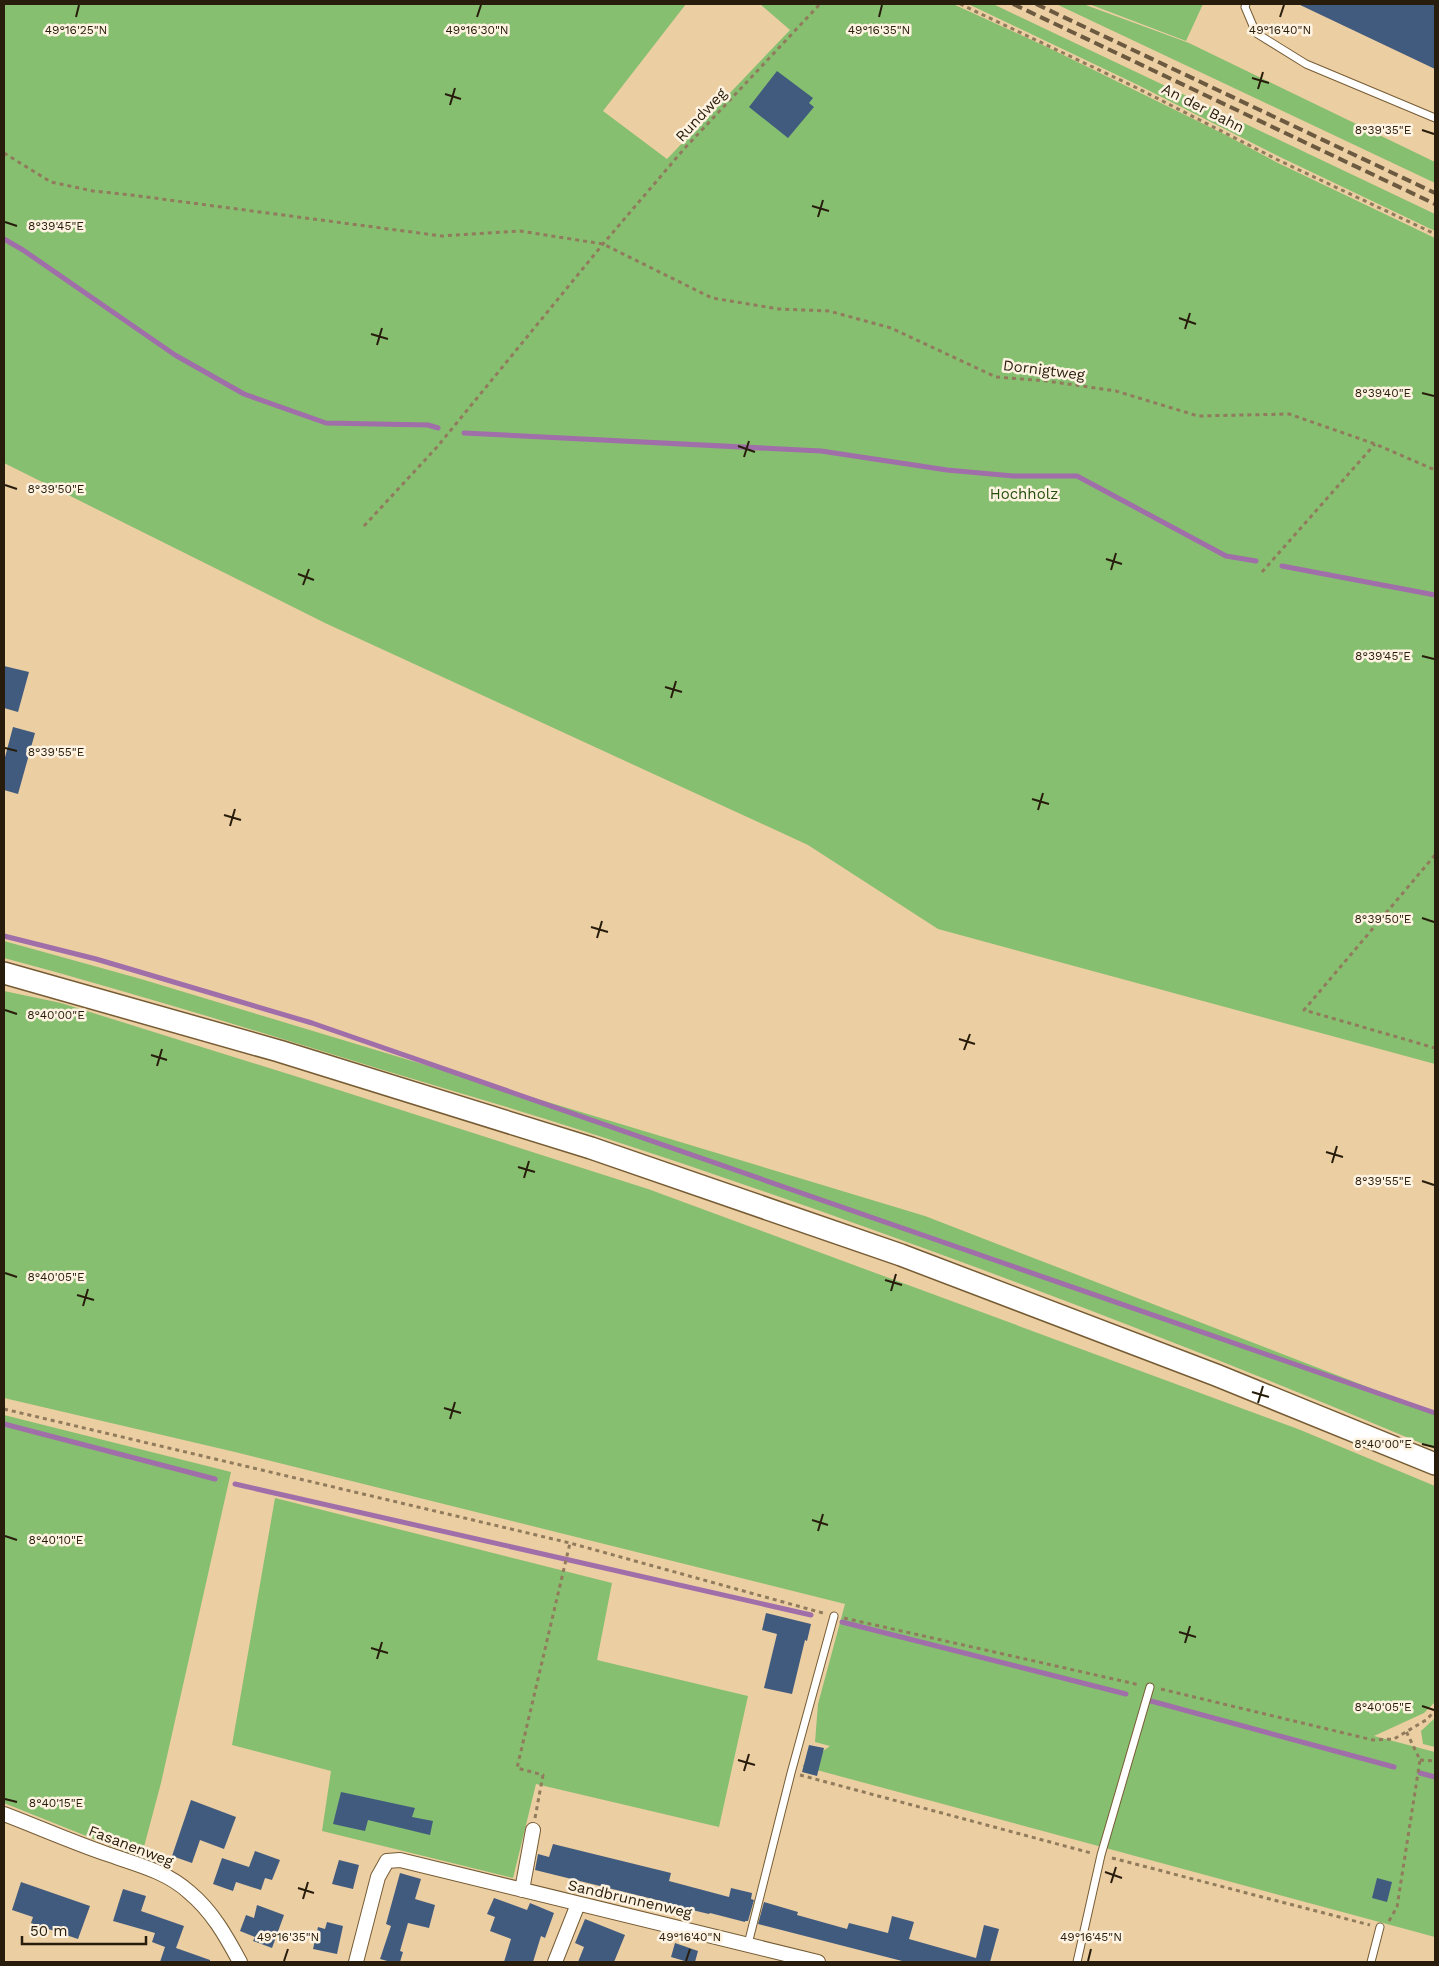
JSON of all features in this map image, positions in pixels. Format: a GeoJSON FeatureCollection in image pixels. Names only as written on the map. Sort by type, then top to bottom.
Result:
{"type":"FeatureCollection","features":[{"type":"Feature","properties":{"kind":"main road"},"geometry":{"type":"LineString","coordinates":[[4,973],[279,1051],[600,1151],[901,1255],[1216,1375],[1435,1464]]}},
{"type":"Feature","properties":{"kind":"street","name":"Fasanenweg"},"geometry":{"type":"LineString","coordinates":[[4,1814],[136,1863],[175,1881],[203,1905],[225,1934],[240,1962]]}},
{"type":"Feature","properties":{"kind":"street"},"geometry":{"type":"LineString","coordinates":[[522,1890],[533,1830]]}},
{"type":"Feature","properties":{"kind":"street","name":"Sandbrunnenweg"},"geometry":{"type":"LineString","coordinates":[[356,1962],[378,1877],[387,1861],[400,1860],[811,1961]]}},
{"type":"Feature","properties":{"kind":"street"},"geometry":{"type":"LineString","coordinates":[[555,1962],[578,1904]]}},
{"type":"Feature","properties":{"kind":"lane"},"geometry":{"type":"LineString","coordinates":[[1246,4],[1245,7],[1256,33],[1306,64],[1435,118]]}},
{"type":"Feature","properties":{"kind":"lane"},"geometry":{"type":"LineString","coordinates":[[748,1944],[791,1773],[834,1616]]}},
{"type":"Feature","properties":{"kind":"lane"},"geometry":{"type":"LineString","coordinates":[[1077,1962],[1101,1856],[1150,1687]]}},
{"type":"Feature","properties":{"kind":"lane"},"geometry":{"type":"LineString","coordinates":[[1371,1962],[1380,1927]]}},
{"type":"Feature","properties":{"kind":"path","name":"Rundweg"},"geometry":{"type":"LineString","coordinates":[[364,526],[437,447],[603,244],[684,149],[820,4]]}},
{"type":"Feature","properties":{"kind":"path","name":"An der Bahn"},"geometry":{"type":"LineString","coordinates":[[960,4],[1146,92],[1278,160],[1435,234]]}},
{"type":"Feature","properties":{"kind":"path","name":"Dornigtweg"},"geometry":{"type":"LineString","coordinates":[[4,153],[51,182],[93,191],[442,236],[520,231],[603,244],[712,298],[779,309],[829,311],[891,328],[996,376],[1047,380],[1116,391],[1198,416],[1288,414],[1375,444],[1435,470]]}},
{"type":"Feature","properties":{"kind":"path"},"geometry":{"type":"LineString","coordinates":[[1262,572],[1375,444]]}},
{"type":"Feature","properties":{"kind":"path"},"geometry":{"type":"LineString","coordinates":[[1435,855],[1304,1010],[1435,1048]]}},
{"type":"Feature","properties":{"kind":"path"},"geometry":{"type":"LineString","coordinates":[[4,1409],[570,1544],[834,1616],[1150,1687],[1373,1740],[1394,1738],[1426,1720],[1435,1711]]}},
{"type":"Feature","properties":{"kind":"path"},"geometry":{"type":"LineString","coordinates":[[533,1830],[543,1775],[517,1768],[570,1544]]}},
{"type":"Feature","properties":{"kind":"path"},"geometry":{"type":"LineString","coordinates":[[791,1773],[1101,1856],[1380,1927],[1386,1924],[1392,1917],[1397,1906],[1420,1760],[1406,1731]]}},
{"type":"Feature","properties":{"kind":"path"},"geometry":{"type":"LineString","coordinates":[[1420,1760],[1435,1761]]}},
{"type":"Feature","properties":{"kind":"green space","name":"Hochholz"},"geometry":{"type":"Polygon","coordinates":[[[4,4],[686,4],[603,111],[667,159],[790,30],[760,4],[953,4],[1047,47],[1224,134],[1276,162],[1435,238],[1435,1064],[938,929],[808,845],[325,623],[4,463],[4,4]]]}},
{"type":"Feature","properties":{"kind":"green space"},"geometry":{"type":"Polygon","coordinates":[[[968,4],[993,4],[1435,214],[1435,231],[1280,157],[1138,85],[968,4]]]}},
{"type":"Feature","properties":{"kind":"green space"},"geometry":{"type":"Polygon","coordinates":[[[1056,4],[1083,4],[1189,43],[1435,162],[1435,183],[1056,4]]]}},
{"type":"Feature","properties":{"kind":"green space"},"geometry":{"type":"Polygon","coordinates":[[[1089,4],[1203,4],[1186,41],[1089,4]]]}},
{"type":"Feature","properties":{"kind":"green space"},"geometry":{"type":"Polygon","coordinates":[[[4,941],[141,979],[925,1216],[1435,1413],[1435,1449],[1126,1324],[813,1208],[547,1120],[194,1012],[4,958],[4,941]]]}},
{"type":"Feature","properties":{"kind":"green space"},"geometry":{"type":"Polygon","coordinates":[[[4,991],[61,1003],[648,1189],[1298,1429],[1435,1486],[1435,1702],[1424,1713],[1374,1736],[1435,1752],[1435,1937],[802,1766],[830,1746],[815,1742],[818,1704],[845,1604],[235,1452],[4,1398],[4,991]]]}},
{"type":"Feature","properties":{"kind":"green space"},"geometry":{"type":"Polygon","coordinates":[[[4,1415],[231,1472],[161,1783],[141,1858],[4,1803],[4,1415]]]}},
{"type":"Feature","properties":{"kind":"green space"},"geometry":{"type":"Polygon","coordinates":[[[275,1498],[612,1583],[597,1660],[748,1696],[719,1827],[536,1784],[513,1878],[322,1831],[331,1771],[232,1745],[275,1498]]]}},
{"type":"Feature","properties":{"kind":"green space"},"geometry":{"type":"Polygon","coordinates":[[[1435,1718],[1435,1747],[1423,1744],[1421,1731],[1435,1718]]]}},
{"type":"Feature","properties":{"kind":"building"},"geometry":{"type":"Polygon","coordinates":[[[1298,4],[1435,4],[1435,69],[1298,4]]]}},
{"type":"Feature","properties":{"kind":"building"},"geometry":{"type":"Polygon","coordinates":[[[777,71],[813,98],[809,103],[814,107],[788,138],[749,107],[777,71]]]}},
{"type":"Feature","properties":{"kind":"building"},"geometry":{"type":"Polygon","coordinates":[[[4,666],[29,672],[18,712],[4,708],[4,666]]]}},
{"type":"Feature","properties":{"kind":"building"},"geometry":{"type":"Polygon","coordinates":[[[13,727],[35,733],[18,794],[4,790],[4,761],[13,727]]]}},
{"type":"Feature","properties":{"kind":"building"},"geometry":{"type":"Polygon","coordinates":[[[766,1613],[811,1624],[807,1641],[805,1640],[792,1694],[764,1688],[777,1634],[762,1630],[766,1613]]]}},
{"type":"Feature","properties":{"kind":"building"},"geometry":{"type":"Polygon","coordinates":[[[809,1745],[824,1748],[817,1776],[802,1772],[809,1745]]]}},
{"type":"Feature","properties":{"kind":"building"},"geometry":{"type":"Polygon","coordinates":[[[341,1792],[415,1808],[412,1817],[433,1821],[430,1835],[368,1820],[365,1831],[333,1824],[341,1792]]]}},
{"type":"Feature","properties":{"kind":"building"},"geometry":{"type":"Polygon","coordinates":[[[191,1800],[236,1817],[224,1849],[200,1840],[192,1863],[172,1856],[191,1800]]]}},
{"type":"Feature","properties":{"kind":"building"},"geometry":{"type":"Polygon","coordinates":[[[553,1844],[671,1873],[669,1881],[729,1897],[731,1888],[752,1893],[751,1899],[754,1900],[748,1921],[745,1922],[692,1910],[692,1912],[664,1904],[665,1902],[535,1870],[538,1854],[549,1857],[553,1844]]]}},
{"type":"Feature","properties":{"kind":"building"},"geometry":{"type":"Polygon","coordinates":[[[255,1851],[280,1860],[272,1880],[265,1878],[261,1890],[236,1882],[233,1891],[213,1884],[222,1858],[249,1867],[255,1851]]]}},
{"type":"Feature","properties":{"kind":"building"},"geometry":{"type":"Polygon","coordinates":[[[339,1860],[359,1865],[353,1889],[332,1884],[339,1860]]]}},
{"type":"Feature","properties":{"kind":"building"},"geometry":{"type":"Polygon","coordinates":[[[400,1873],[421,1879],[415,1899],[435,1905],[429,1928],[408,1923],[400,1951],[403,1952],[400,1962],[391,1962],[380,1959],[391,1926],[386,1924],[400,1873]]]}},
{"type":"Feature","properties":{"kind":"building"},"geometry":{"type":"Polygon","coordinates":[[[1377,1878],[1392,1882],[1387,1902],[1372,1898],[1377,1878]]]}},
{"type":"Feature","properties":{"kind":"building"},"geometry":{"type":"Polygon","coordinates":[[[21,1882],[90,1906],[78,1939],[31,1923],[33,1917],[12,1910],[21,1882]]]}},
{"type":"Feature","properties":{"kind":"building"},"geometry":{"type":"Polygon","coordinates":[[[123,1889],[146,1896],[141,1911],[184,1926],[176,1948],[210,1960],[210,1962],[160,1962],[165,1947],[152,1942],[155,1933],[113,1921],[123,1889]]]}},
{"type":"Feature","properties":{"kind":"building"},"geometry":{"type":"Polygon","coordinates":[[[494,1898],[527,1910],[530,1903],[554,1913],[545,1938],[541,1936],[533,1962],[504,1962],[511,1939],[490,1931],[495,1917],[487,1914],[494,1898]]]}},
{"type":"Feature","properties":{"kind":"building"},"geometry":{"type":"Polygon","coordinates":[[[764,1902],[798,1912],[797,1915],[847,1929],[849,1923],[888,1933],[892,1916],[914,1922],[909,1939],[976,1958],[984,1925],[999,1929],[990,1962],[906,1962],[758,1924],[764,1902]]]}},
{"type":"Feature","properties":{"kind":"building"},"geometry":{"type":"Polygon","coordinates":[[[257,1905],[284,1915],[272,1948],[253,1941],[255,1937],[240,1931],[246,1915],[254,1918],[257,1905]]]}},
{"type":"Feature","properties":{"kind":"building"},"geometry":{"type":"Polygon","coordinates":[[[585,1919],[625,1935],[614,1962],[578,1962],[584,1947],[575,1943],[585,1919]]]}},
{"type":"Feature","properties":{"kind":"building"},"geometry":{"type":"Polygon","coordinates":[[[327,1922],[343,1926],[337,1954],[313,1949],[318,1927],[325,1929],[327,1922]]]}},
{"type":"Feature","properties":{"kind":"building"},"geometry":{"type":"Polygon","coordinates":[[[675,1943],[698,1951],[695,1962],[671,1957],[675,1943]]]}},
{"type":"Feature","properties":{"kind":"waterway"},"geometry":{"type":"LineString","coordinates":[[4,239],[23,250],[175,355],[244,394],[326,423],[428,425],[438,428]]}},
{"type":"Feature","properties":{"kind":"waterway"},"geometry":{"type":"LineString","coordinates":[[464,433],[821,451],[947,470],[1013,476],[1077,476],[1226,556],[1256,561]]}},
{"type":"Feature","properties":{"kind":"waterway"},"geometry":{"type":"LineString","coordinates":[[1282,566],[1435,595]]}},
{"type":"Feature","properties":{"kind":"waterway"},"geometry":{"type":"LineString","coordinates":[[4,936],[96,959],[312,1023],[1435,1413]]}},
{"type":"Feature","properties":{"kind":"waterway"},"geometry":{"type":"LineString","coordinates":[[4,1424],[215,1479]]}},
{"type":"Feature","properties":{"kind":"waterway"},"geometry":{"type":"LineString","coordinates":[[235,1484],[811,1615]]}},
{"type":"Feature","properties":{"kind":"waterway"},"geometry":{"type":"LineString","coordinates":[[842,1622],[1126,1694]]}},
{"type":"Feature","properties":{"kind":"waterway"},"geometry":{"type":"LineString","coordinates":[[1151,1701],[1394,1767]]}},
{"type":"Feature","properties":{"kind":"waterway"},"geometry":{"type":"LineString","coordinates":[[1420,1773],[1435,1777]]}},
{"type":"Feature","properties":{"kind":"railway"},"geometry":{"type":"LineString","coordinates":[[1013,4],[1435,204]]}},
{"type":"Feature","properties":{"kind":"railway"},"geometry":{"type":"LineString","coordinates":[[1036,4],[1435,193]]}}]}
